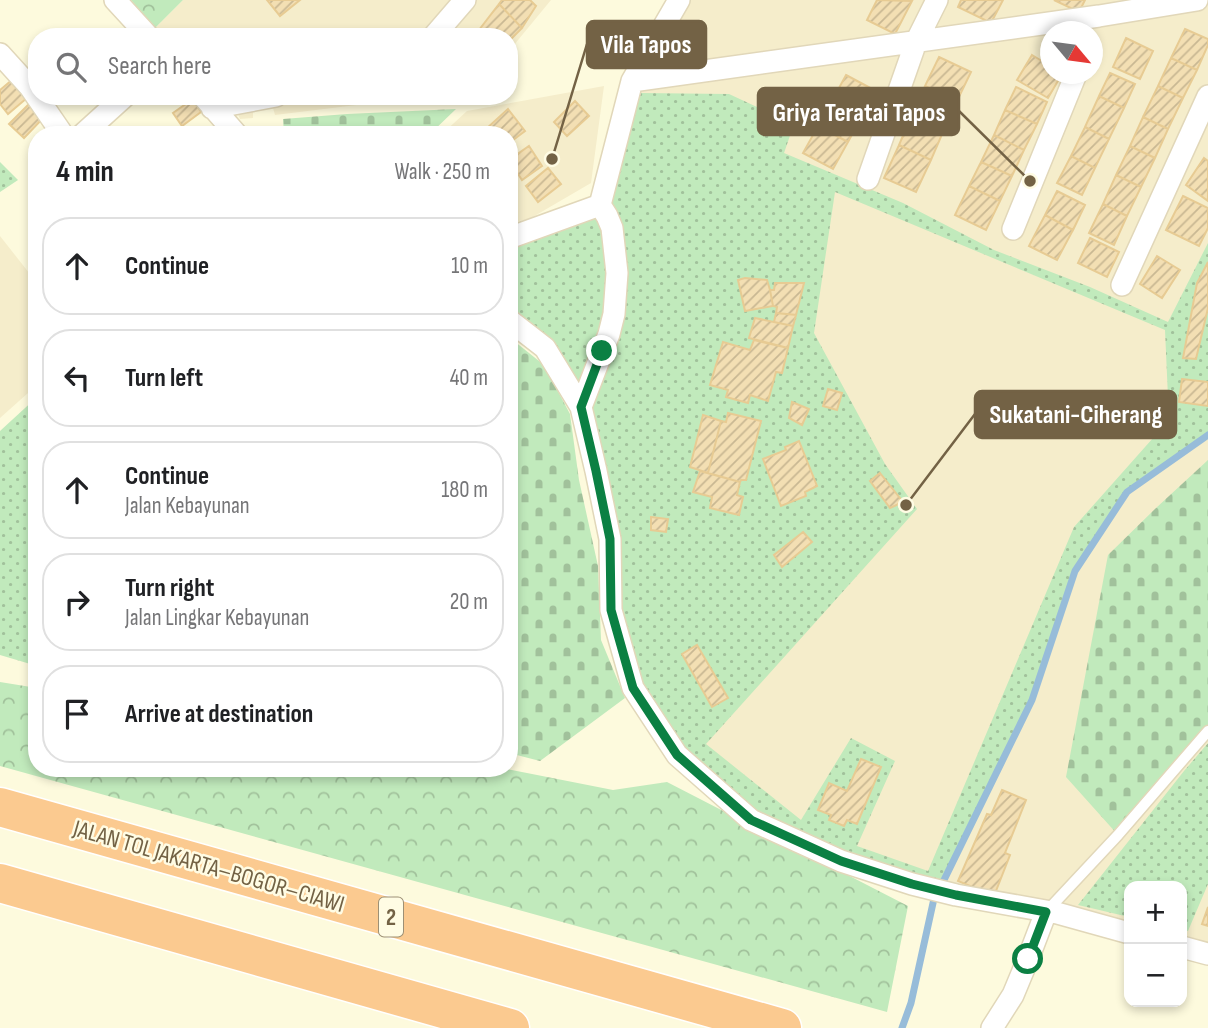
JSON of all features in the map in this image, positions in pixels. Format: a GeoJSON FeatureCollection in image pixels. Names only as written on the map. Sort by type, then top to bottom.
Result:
{"type":"FeatureCollection","features":[{"type":"Feature","properties":{"kind":"highway","name":"JALAN TOL JAKARTA–BOGOR–CIAWI"},"geometry":{"type":"LineString","coordinates":[[0,807],[782,1028]]}},
{"type":"Feature","properties":{"kind":"highway"},"geometry":{"type":"LineString","coordinates":[[0,883],[510,1028]]}},
{"type":"Feature","properties":{"kind":"street"},"geometry":{"type":"LineString","coordinates":[[115,0],[141,28]]}},
{"type":"Feature","properties":{"kind":"street"},"geometry":{"type":"LineString","coordinates":[[441,28],[465,0]]}},
{"type":"Feature","properties":{"kind":"street"},"geometry":{"type":"LineString","coordinates":[[581,407],[614,314],[617,274],[612,228],[600,205],[632,81],[679,0]]}},
{"type":"Feature","properties":{"kind":"street"},"geometry":{"type":"LineString","coordinates":[[867,179],[916,42],[937,0]]}},
{"type":"Feature","properties":{"kind":"street"},"geometry":{"type":"LineString","coordinates":[[632,81],[1197,0]]}},
{"type":"Feature","properties":{"kind":"street"},"geometry":{"type":"LineString","coordinates":[[0,54],[28,85]]}},
{"type":"Feature","properties":{"kind":"street"},"geometry":{"type":"LineString","coordinates":[[1013,229],[1072,84]]}},
{"type":"Feature","properties":{"kind":"street"},"geometry":{"type":"LineString","coordinates":[[1122,285],[1208,96]]}},
{"type":"Feature","properties":{"kind":"street"},"geometry":{"type":"LineString","coordinates":[[42,105],[56,126]]}},
{"type":"Feature","properties":{"kind":"street"},"geometry":{"type":"LineString","coordinates":[[92,126],[115,105]]}},
{"type":"Feature","properties":{"kind":"street"},"geometry":{"type":"LineString","coordinates":[[210,105],[226,126]]}},
{"type":"Feature","properties":{"kind":"street"},"geometry":{"type":"LineString","coordinates":[[518,235],[600,205]]}},
{"type":"Feature","properties":{"kind":"street"},"geometry":{"type":"LineString","coordinates":[[518,327],[545,348],[581,407],[610,539],[611,610],[633,688],[677,755],[751,820],[841,861],[956,895],[1057,913],[1124,932]]}},
{"type":"Feature","properties":{"kind":"street"},"geometry":{"type":"LineString","coordinates":[[992,1028],[1013,995],[1046,912]]}},
{"type":"Feature","properties":{"kind":"street"},"geometry":{"type":"LineString","coordinates":[[1187,948],[1208,954]]}},
{"type":"Feature","properties":{"kind":"lane"},"geometry":{"type":"LineString","coordinates":[[1046,912],[1208,732]]}},
{"type":"Feature","properties":{"kind":"shaded area"},"geometry":{"type":"Polygon","coordinates":[[[183,0],[551,0],[518,40],[518,28],[155,28],[183,0]]]}},
{"type":"Feature","properties":{"kind":"shaded area"},"geometry":{"type":"Polygon","coordinates":[[[679,0],[1208,0],[1208,954],[1187,948],[1187,881],[1124,881],[1124,932],[912,884],[677,755],[632,81],[679,0]]]}},
{"type":"Feature","properties":{"kind":"shaded area"},"geometry":{"type":"Polygon","coordinates":[[[604,86],[591,183],[531,218],[518,222],[518,126],[451,126],[467,111],[500,105],[518,105],[518,102],[604,86]]]}},
{"type":"Feature","properties":{"kind":"shaded area"},"geometry":{"type":"Polygon","coordinates":[[[234,105],[357,105],[275,115],[273,108],[253,112],[253,118],[240,119],[234,105]]]}},
{"type":"Feature","properties":{"kind":"shaded area"},"geometry":{"type":"Polygon","coordinates":[[[0,236],[28,272],[28,393],[0,418],[0,236]]]}},
{"type":"Feature","properties":{"kind":"green space"},"geometry":{"type":"Polygon","coordinates":[[[131,0],[183,0],[155,28],[131,0]]]}},
{"type":"Feature","properties":{"kind":"green space"},"geometry":{"type":"Polygon","coordinates":[[[679,0],[691,0],[645,79],[640,93],[729,94],[794,124],[784,153],[903,203],[994,250],[1090,287],[1168,322],[1208,243],[1208,435],[1127,492],[1075,571],[1032,700],[935,894],[751,820],[677,755],[633,688],[581,407],[518,331],[518,235],[600,205],[632,81],[679,0]],[[835,192],[814,333],[885,464],[917,509],[706,744],[801,820],[851,738],[895,761],[857,846],[928,871],[1074,527],[1169,420],[1165,330],[835,192]]]}},
{"type":"Feature","properties":{"kind":"green space"},"geometry":{"type":"Polygon","coordinates":[[[456,109],[438,126],[283,126],[283,119],[456,109]]]}},
{"type":"Feature","properties":{"kind":"green space"},"geometry":{"type":"Polygon","coordinates":[[[0,162],[18,180],[0,192],[0,162]]]}},
{"type":"Feature","properties":{"kind":"green space"},"geometry":{"type":"Polygon","coordinates":[[[518,344],[544,365],[570,414],[579,480],[598,566],[601,640],[625,698],[540,761],[518,755],[518,344]]]}},
{"type":"Feature","properties":{"kind":"green space"},"geometry":{"type":"Polygon","coordinates":[[[28,405],[28,663],[0,655],[0,431],[28,405]]]}},
{"type":"Feature","properties":{"kind":"green space"},"geometry":{"type":"Polygon","coordinates":[[[1208,460],[1208,731],[1118,835],[1066,777],[1108,555],[1208,460]]]}},
{"type":"Feature","properties":{"kind":"green space"},"geometry":{"type":"Polygon","coordinates":[[[0,682],[28,687],[28,774],[0,766],[0,682]]]}},
{"type":"Feature","properties":{"kind":"green space"},"geometry":{"type":"Polygon","coordinates":[[[1208,743],[1208,884],[1188,931],[1187,881],[1124,881],[1124,916],[1078,905],[1208,743]]]}},
{"type":"Feature","properties":{"kind":"green space"},"geometry":{"type":"Polygon","coordinates":[[[518,771],[613,790],[667,782],[908,906],[887,1012],[40,777],[518,777],[518,771]]]}},
{"type":"Feature","properties":{"kind":"building"},"geometry":{"type":"Polygon","coordinates":[[[267,0],[300,0],[280,16],[267,0]]]}},
{"type":"Feature","properties":{"kind":"building"},"geometry":{"type":"Polygon","coordinates":[[[502,0],[530,0],[536,6],[522,28],[499,4],[502,0]]]}},
{"type":"Feature","properties":{"kind":"building"},"geometry":{"type":"Polygon","coordinates":[[[877,0],[912,1],[895,34],[867,20],[877,0]]]}},
{"type":"Feature","properties":{"kind":"building"},"geometry":{"type":"Polygon","coordinates":[[[961,0],[1003,0],[991,23],[958,7],[961,0]]]}},
{"type":"Feature","properties":{"kind":"building"},"geometry":{"type":"Polygon","coordinates":[[[1054,0],[1085,0],[1079,12],[1054,0]]]}},
{"type":"Feature","properties":{"kind":"building"},"geometry":{"type":"Polygon","coordinates":[[[499,4],[522,28],[518,32],[518,28],[481,28],[499,4]]]}},
{"type":"Feature","properties":{"kind":"building"},"geometry":{"type":"Polygon","coordinates":[[[1185,29],[1208,39],[1197,70],[1171,58],[1185,29]]]}},
{"type":"Feature","properties":{"kind":"building"},"geometry":{"type":"Polygon","coordinates":[[[1126,38],[1153,51],[1140,79],[1113,67],[1126,38]]]}},
{"type":"Feature","properties":{"kind":"building"},"geometry":{"type":"Polygon","coordinates":[[[1032,55],[1040,60],[1040,84],[1056,84],[1048,98],[1017,80],[1032,55]]]}},
{"type":"Feature","properties":{"kind":"building"},"geometry":{"type":"Polygon","coordinates":[[[939,57],[971,72],[957,101],[925,86],[939,57]]]}},
{"type":"Feature","properties":{"kind":"building"},"geometry":{"type":"Polygon","coordinates":[[[1171,58],[1197,70],[1183,98],[1158,86],[1171,58]]]}},
{"type":"Feature","properties":{"kind":"building"},"geometry":{"type":"Polygon","coordinates":[[[1110,73],[1135,84],[1124,108],[1099,96],[1110,73]]]}},
{"type":"Feature","properties":{"kind":"building"},"geometry":{"type":"Polygon","coordinates":[[[846,75],[876,91],[863,115],[833,99],[846,75]]]}},
{"type":"Feature","properties":{"kind":"building"},"geometry":{"type":"Polygon","coordinates":[[[12,80],[27,98],[8,114],[0,104],[0,90],[12,80]]]}},
{"type":"Feature","properties":{"kind":"building"},"geometry":{"type":"Polygon","coordinates":[[[925,86],[957,101],[943,132],[911,117],[925,86]]]}},
{"type":"Feature","properties":{"kind":"building"},"geometry":{"type":"Polygon","coordinates":[[[1158,86],[1183,98],[1168,129],[1143,117],[1158,86]]]}},
{"type":"Feature","properties":{"kind":"building"},"geometry":{"type":"Polygon","coordinates":[[[1016,87],[1047,102],[1037,124],[1005,110],[1016,87]]]}},
{"type":"Feature","properties":{"kind":"building"},"geometry":{"type":"Polygon","coordinates":[[[1099,96],[1124,108],[1109,139],[1085,127],[1099,96]]]}},
{"type":"Feature","properties":{"kind":"building"},"geometry":{"type":"Polygon","coordinates":[[[833,99],[863,115],[848,142],[818,126],[833,99]]]}},
{"type":"Feature","properties":{"kind":"building"},"geometry":{"type":"Polygon","coordinates":[[[575,101],[589,116],[567,136],[554,122],[575,101]]]}},
{"type":"Feature","properties":{"kind":"building"},"geometry":{"type":"Polygon","coordinates":[[[28,105],[34,105],[45,116],[35,126],[28,126],[28,134],[24,138],[9,124],[28,105]]]}},
{"type":"Feature","properties":{"kind":"building"},"geometry":{"type":"Polygon","coordinates":[[[184,105],[197,105],[201,112],[182,126],[173,113],[184,105]]]}},
{"type":"Feature","properties":{"kind":"building"},"geometry":{"type":"Polygon","coordinates":[[[508,109],[525,131],[518,136],[518,126],[489,126],[508,109]]]}},
{"type":"Feature","properties":{"kind":"building"},"geometry":{"type":"Polygon","coordinates":[[[1005,110],[1037,124],[1024,150],[994,135],[1005,110]]]}},
{"type":"Feature","properties":{"kind":"building"},"geometry":{"type":"Polygon","coordinates":[[[911,117],[943,132],[931,160],[899,145],[911,117]]]}},
{"type":"Feature","properties":{"kind":"building"},"geometry":{"type":"Polygon","coordinates":[[[1143,117],[1168,129],[1155,158],[1130,146],[1143,117]]]}},
{"type":"Feature","properties":{"kind":"building"},"geometry":{"type":"Polygon","coordinates":[[[818,126],[848,142],[833,169],[803,153],[818,126]]]}},
{"type":"Feature","properties":{"kind":"building"},"geometry":{"type":"Polygon","coordinates":[[[1085,127],[1109,139],[1095,168],[1071,156],[1085,127]]]}},
{"type":"Feature","properties":{"kind":"building"},"geometry":{"type":"Polygon","coordinates":[[[994,135],[1024,150],[1012,176],[981,162],[994,135]]]}},
{"type":"Feature","properties":{"kind":"building"},"geometry":{"type":"Polygon","coordinates":[[[899,145],[931,160],[916,192],[884,178],[899,145]]]}},
{"type":"Feature","properties":{"kind":"building"},"geometry":{"type":"Polygon","coordinates":[[[529,146],[542,166],[522,180],[518,174],[518,154],[529,146]]]}},
{"type":"Feature","properties":{"kind":"building"},"geometry":{"type":"Polygon","coordinates":[[[1130,146],[1155,158],[1141,187],[1116,175],[1130,146]]]}},
{"type":"Feature","properties":{"kind":"building"},"geometry":{"type":"Polygon","coordinates":[[[1071,156],[1095,168],[1082,195],[1057,183],[1071,156]]]}},
{"type":"Feature","properties":{"kind":"building"},"geometry":{"type":"Polygon","coordinates":[[[1204,158],[1208,161],[1208,201],[1186,185],[1204,158]]]}},
{"type":"Feature","properties":{"kind":"building"},"geometry":{"type":"Polygon","coordinates":[[[981,162],[1012,176],[1000,201],[969,186],[981,162]]]}},
{"type":"Feature","properties":{"kind":"building"},"geometry":{"type":"Polygon","coordinates":[[[548,168],[561,184],[538,202],[526,186],[548,168]]]}},
{"type":"Feature","properties":{"kind":"building"},"geometry":{"type":"Polygon","coordinates":[[[1116,175],[1141,187],[1127,216],[1103,204],[1116,175]]]}},
{"type":"Feature","properties":{"kind":"building"},"geometry":{"type":"Polygon","coordinates":[[[969,186],[1000,201],[986,230],[955,215],[969,186]]]}},
{"type":"Feature","properties":{"kind":"building"},"geometry":{"type":"Polygon","coordinates":[[[1057,191],[1085,205],[1073,230],[1045,215],[1057,191]]]}},
{"type":"Feature","properties":{"kind":"building"},"geometry":{"type":"Polygon","coordinates":[[[1183,196],[1208,208],[1208,228],[1199,246],[1166,230],[1183,196]]]}},
{"type":"Feature","properties":{"kind":"building"},"geometry":{"type":"Polygon","coordinates":[[[1103,204],[1127,216],[1114,245],[1089,233],[1103,204]]]}},
{"type":"Feature","properties":{"kind":"building"},"geometry":{"type":"Polygon","coordinates":[[[1045,215],[1073,230],[1057,260],[1029,246],[1045,215]]]}},
{"type":"Feature","properties":{"kind":"building"},"geometry":{"type":"Polygon","coordinates":[[[1090,238],[1119,252],[1107,277],[1078,263],[1090,238]]]}},
{"type":"Feature","properties":{"kind":"building"},"geometry":{"type":"Polygon","coordinates":[[[1157,256],[1180,270],[1162,298],[1140,284],[1157,256]]]}},
{"type":"Feature","properties":{"kind":"building"},"geometry":{"type":"Polygon","coordinates":[[[1208,262],[1208,308],[1196,359],[1183,358],[1197,283],[1208,262]]]}},
{"type":"Feature","properties":{"kind":"building"},"geometry":{"type":"Polygon","coordinates":[[[738,280],[767,280],[773,306],[745,311],[738,280]]]}},
{"type":"Feature","properties":{"kind":"building"},"geometry":{"type":"Polygon","coordinates":[[[775,283],[804,283],[796,315],[776,313],[777,307],[773,306],[770,290],[774,290],[775,283]]]}},
{"type":"Feature","properties":{"kind":"building"},"geometry":{"type":"Polygon","coordinates":[[[776,313],[796,315],[793,326],[774,322],[776,313]]]}},
{"type":"Feature","properties":{"kind":"building"},"geometry":{"type":"Polygon","coordinates":[[[755,318],[793,326],[788,348],[749,338],[755,318]]]}},
{"type":"Feature","properties":{"kind":"building"},"geometry":{"type":"Polygon","coordinates":[[[754,340],[788,348],[782,373],[776,372],[768,401],[750,395],[748,403],[726,397],[728,390],[710,385],[723,342],[750,350],[754,340]]]}},
{"type":"Feature","properties":{"kind":"building"},"geometry":{"type":"Polygon","coordinates":[[[1182,379],[1208,382],[1208,406],[1179,402],[1182,379]]]}},
{"type":"Feature","properties":{"kind":"building"},"geometry":{"type":"Polygon","coordinates":[[[828,389],[842,393],[837,410],[823,406],[828,389]]]}},
{"type":"Feature","properties":{"kind":"building"},"geometry":{"type":"Polygon","coordinates":[[[792,402],[809,409],[802,425],[789,418],[792,402]]]}},
{"type":"Feature","properties":{"kind":"building"},"geometry":{"type":"Polygon","coordinates":[[[728,413],[761,421],[746,480],[740,482],[708,473],[721,421],[726,422],[728,413]]]}},
{"type":"Feature","properties":{"kind":"building"},"geometry":{"type":"Polygon","coordinates":[[[703,415],[721,421],[708,473],[690,467],[703,415]]]}},
{"type":"Feature","properties":{"kind":"building"},"geometry":{"type":"Polygon","coordinates":[[[799,441],[817,486],[805,492],[806,496],[781,506],[763,459],[786,450],[785,447],[799,441]]]}},
{"type":"Feature","properties":{"kind":"building"},"geometry":{"type":"Polygon","coordinates":[[[700,471],[740,482],[737,495],[743,497],[739,515],[710,508],[712,497],[693,492],[700,471]]]}},
{"type":"Feature","properties":{"kind":"building"},"geometry":{"type":"Polygon","coordinates":[[[880,473],[903,502],[890,508],[870,481],[880,473]]]}},
{"type":"Feature","properties":{"kind":"building"},"geometry":{"type":"Polygon","coordinates":[[[651,517],[668,519],[666,532],[651,530],[651,517]]]}},
{"type":"Feature","properties":{"kind":"building"},"geometry":{"type":"Polygon","coordinates":[[[803,532],[812,542],[782,567],[774,555],[803,532]]]}},
{"type":"Feature","properties":{"kind":"building"},"geometry":{"type":"Polygon","coordinates":[[[697,645],[728,698],[712,707],[682,654],[697,645]]]}},
{"type":"Feature","properties":{"kind":"building"},"geometry":{"type":"Polygon","coordinates":[[[861,759],[881,767],[857,824],[847,820],[844,826],[829,820],[831,815],[818,810],[829,783],[847,791],[861,759]]]}},
{"type":"Feature","properties":{"kind":"building"},"geometry":{"type":"Polygon","coordinates":[[[1002,790],[1026,800],[1005,853],[1010,855],[994,896],[958,881],[987,814],[991,815],[1002,790]]]}},
{"type":"Feature","properties":{"kind":"building"},"geometry":{"type":"Polygon","coordinates":[[[1208,907],[1208,926],[1202,924],[1208,907]]]}},
{"type":"Feature","properties":{"kind":"waterway"},"geometry":{"type":"LineString","coordinates":[[902,1028],[911,1003],[935,894],[1032,700],[1075,571],[1127,492],[1208,435]]}},
{"type":"Feature","properties":{"kind":"place","name":"Vila Tapos"},"geometry":{"type":"Point","coordinates":[552,159]}},
{"type":"Feature","properties":{"kind":"place","name":"Griya Teratai Tapos"},"geometry":{"type":"Point","coordinates":[1030,181]}},
{"type":"Feature","properties":{"kind":"place","name":"Sukatani-Ciherang"},"geometry":{"type":"Point","coordinates":[906,505]}},
{"type":"Feature","properties":{"kind":"route"},"geometry":{"type":"LineString","coordinates":[[602,351],[581,407],[610,539],[611,610],[633,688],[677,755],[751,820],[841,861],[956,895],[1046,912],[1028,959]]}}]}
